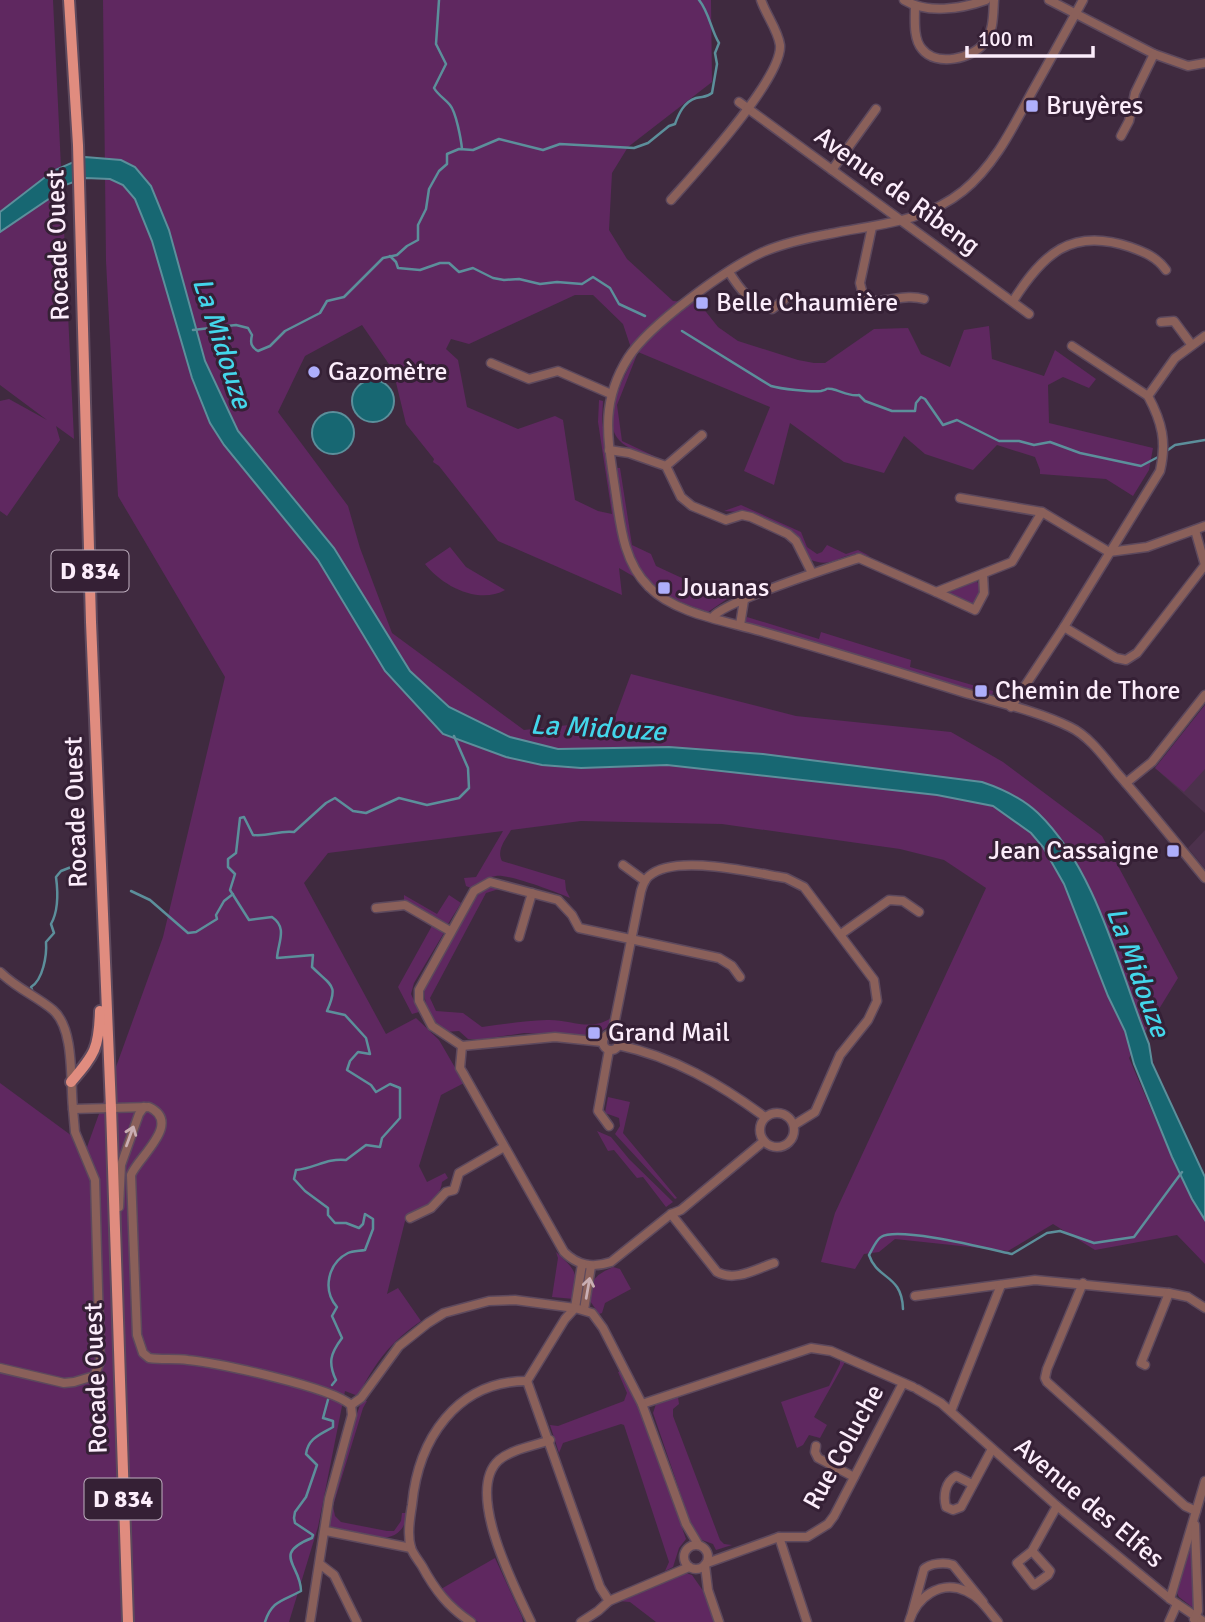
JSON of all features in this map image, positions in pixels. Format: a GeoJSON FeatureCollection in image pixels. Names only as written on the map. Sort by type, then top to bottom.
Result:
{"type":"FeatureCollection","features":[{"type":"Feature","properties":{"kind":"main road","name":"Rocade Ouest"},"geometry":{"type":"LineString","coordinates":[[69,0],[78,145],[91,622],[128,1622]]}},
{"type":"Feature","properties":{"kind":"main road"},"geometry":{"type":"LineString","coordinates":[[71,1082],[95,1051],[99,1037],[104,956]]}},
{"type":"Feature","properties":{"kind":"main road"},"geometry":{"type":"LineString","coordinates":[[119,1377],[128,1444],[135,1622]]}},
{"type":"Feature","properties":{"kind":"street"},"geometry":{"type":"LineString","coordinates":[[671,200],[748,108],[779,58],[778,38],[761,0]]}},
{"type":"Feature","properties":{"kind":"street"},"geometry":{"type":"LineString","coordinates":[[986,0],[959,7],[909,2],[916,36],[922,49],[934,58],[945,60],[969,54],[985,43],[993,21],[994,0]]}},
{"type":"Feature","properties":{"kind":"street"},"geometry":{"type":"LineString","coordinates":[[1049,0],[1154,54],[1188,66],[1205,63]]}},
{"type":"Feature","properties":{"kind":"street"},"geometry":{"type":"LineString","coordinates":[[1083,0],[992,160],[964,190],[945,203],[902,222],[831,233],[764,252],[729,272],[664,321],[637,346],[622,368],[611,394],[606,425],[609,450],[626,549],[640,578],[660,598],[713,617],[1072,727],[1126,783],[1205,878]]}},
{"type":"Feature","properties":{"kind":"street"},"geometry":{"type":"LineString","coordinates":[[1121,136],[1129,121],[1135,93],[1154,54]]}},
{"type":"Feature","properties":{"kind":"street","name":"Avenue de Ribeng"},"geometry":{"type":"LineString","coordinates":[[739,102],[1029,313]]}},
{"type":"Feature","properties":{"kind":"street"},"geometry":{"type":"LineString","coordinates":[[832,170],[876,109]]}},
{"type":"Feature","properties":{"kind":"street"},"geometry":{"type":"LineString","coordinates":[[872,227],[860,283],[864,299],[875,302],[912,296],[924,299]]}},
{"type":"Feature","properties":{"kind":"street"},"geometry":{"type":"LineString","coordinates":[[1013,301],[1032,272],[1052,253],[1068,245],[1090,240],[1114,242],[1146,253],[1160,261],[1166,270]]}},
{"type":"Feature","properties":{"kind":"street"},"geometry":{"type":"LineString","coordinates":[[729,272],[756,304],[772,309],[785,300]]}},
{"type":"Feature","properties":{"kind":"street"},"geometry":{"type":"LineString","coordinates":[[1161,322],[1174,321],[1191,344]]}},
{"type":"Feature","properties":{"kind":"street"},"geometry":{"type":"LineString","coordinates":[[1148,396],[1175,358],[1205,336]]}},
{"type":"Feature","properties":{"kind":"street"},"geometry":{"type":"LineString","coordinates":[[1011,707],[1064,627],[1160,471],[1163,458],[1165,443],[1160,419],[1148,396],[1072,346]]}},
{"type":"Feature","properties":{"kind":"street"},"geometry":{"type":"LineString","coordinates":[[491,363],[529,379],[558,371],[611,394]]}},
{"type":"Feature","properties":{"kind":"street"},"geometry":{"type":"LineString","coordinates":[[666,466],[702,435]]}},
{"type":"Feature","properties":{"kind":"street"},"geometry":{"type":"LineString","coordinates":[[609,450],[629,453],[666,466],[681,497],[692,506],[726,520],[742,515],[751,517],[788,534],[796,541],[812,573]]}},
{"type":"Feature","properties":{"kind":"street"},"geometry":{"type":"LineString","coordinates":[[960,498],[1042,512],[1109,552],[1147,547],[1205,526]]}},
{"type":"Feature","properties":{"kind":"street"},"geometry":{"type":"LineString","coordinates":[[936,592],[1012,562],[1042,512]]}},
{"type":"Feature","properties":{"kind":"street"},"geometry":{"type":"LineString","coordinates":[[1064,627],[1116,658],[1126,660],[1138,653],[1205,565],[1195,530]]}},
{"type":"Feature","properties":{"kind":"street"},"geometry":{"type":"LineString","coordinates":[[713,617],[716,611],[812,573],[859,558],[975,610],[984,593],[983,574]]}},
{"type":"Feature","properties":{"kind":"street"},"geometry":{"type":"LineString","coordinates":[[740,625],[744,600]]}},
{"type":"Feature","properties":{"kind":"street"},"geometry":{"type":"LineString","coordinates":[[1126,783],[1152,762],[1205,695]]}},
{"type":"Feature","properties":{"kind":"street"},"geometry":{"type":"LineString","coordinates":[[622,864],[645,881]]}},
{"type":"Feature","properties":{"kind":"street"},"geometry":{"type":"LineString","coordinates":[[612,1035],[645,881],[660,870],[684,866],[718,867],[786,878],[804,887],[841,934],[874,980],[877,1001],[868,1020],[840,1055],[815,1112],[794,1125]]}},
{"type":"Feature","properties":{"kind":"street"},"geometry":{"type":"LineString","coordinates":[[609,1126],[598,1111],[609,1050],[603,1042],[555,1037],[462,1046],[432,1026],[419,1002],[420,985],[474,891],[490,882],[558,900],[572,915],[579,928],[719,958],[732,966],[740,977]]}},
{"type":"Feature","properties":{"kind":"street"},"geometry":{"type":"LineString","coordinates":[[519,937],[531,892]]}},
{"type":"Feature","properties":{"kind":"street"},"geometry":{"type":"LineString","coordinates":[[841,934],[889,900],[903,901],[919,912]]}},
{"type":"Feature","properties":{"kind":"street"},"geometry":{"type":"LineString","coordinates":[[376,908],[405,905],[450,930]]}},
{"type":"Feature","properties":{"kind":"street"},"geometry":{"type":"LineString","coordinates":[[0,972],[54,1011],[68,1038],[75,1132],[95,1180],[100,1362],[94,1376],[64,1383],[0,1368]]}},
{"type":"Feature","properties":{"kind":"street"},"geometry":{"type":"LineString","coordinates":[[603,1042],[605,1037],[612,1035]]}},
{"type":"Feature","properties":{"kind":"street"},"geometry":{"type":"LineString","coordinates":[[609,1050],[616,1049],[618,1045],[618,1040],[612,1035]]}},
{"type":"Feature","properties":{"kind":"street"},"geometry":{"type":"LineString","coordinates":[[618,1045],[659,1056],[706,1077],[765,1117]]}},
{"type":"Feature","properties":{"kind":"street"},"geometry":{"type":"LineString","coordinates":[[462,1046],[460,1068],[564,1252],[572,1261],[587,1265],[611,1262],[671,1214],[681,1210],[764,1141]]}},
{"type":"Feature","properties":{"kind":"street"},"geometry":{"type":"LineString","coordinates":[[114,1251],[119,1233],[121,1164],[144,1107]]}},
{"type":"Feature","properties":{"kind":"street"},"geometry":{"type":"LineString","coordinates":[[73,1109],[149,1107],[157,1111],[162,1124],[158,1138],[131,1175],[137,1335],[142,1353],[149,1358],[201,1362],[285,1382],[337,1396],[351,1405]]}},
{"type":"Feature","properties":{"kind":"street"},"geometry":{"type":"LineString","coordinates":[[774,1113],[784,1114],[794,1125],[794,1135],[783,1146],[773,1146],[764,1141],[760,1129],[765,1117],[774,1113]]}},
{"type":"Feature","properties":{"kind":"street"},"geometry":{"type":"LineString","coordinates":[[410,1218],[431,1208],[446,1192],[454,1190],[459,1173],[504,1147]]}},
{"type":"Feature","properties":{"kind":"street"},"geometry":{"type":"LineString","coordinates":[[671,1214],[717,1272],[724,1276],[733,1277],[774,1263]]}},
{"type":"Feature","properties":{"kind":"street"},"geometry":{"type":"LineString","coordinates":[[527,1381],[565,1319],[579,1309],[587,1265]]}},
{"type":"Feature","properties":{"kind":"street"},"geometry":{"type":"LineString","coordinates":[[915,1296],[1034,1280],[1169,1293],[1188,1297],[1205,1308]]}},
{"type":"Feature","properties":{"kind":"street"},"geometry":{"type":"LineString","coordinates":[[1083,1283],[1045,1373],[1047,1382],[1195,1514],[1198,1611],[1194,1620]]}},
{"type":"Feature","properties":{"kind":"street"},"geometry":{"type":"LineString","coordinates":[[951,1411],[1001,1285]]}},
{"type":"Feature","properties":{"kind":"street"},"geometry":{"type":"LineString","coordinates":[[1145,1365],[1141,1363],[1169,1293]]}},
{"type":"Feature","properties":{"kind":"street"},"geometry":{"type":"LineString","coordinates":[[351,1405],[361,1398],[399,1346],[428,1322],[444,1314],[489,1301],[515,1300],[592,1313],[599,1321],[642,1404],[686,1524],[708,1556],[708,1590],[719,1622]]}},
{"type":"Feature","properties":{"kind":"street","name":"Avenue des Elfes"},"geometry":{"type":"LineString","coordinates":[[642,1404],[811,1348],[831,1351],[915,1388],[951,1411],[1057,1506],[1194,1620],[1204,1622]]}},
{"type":"Feature","properties":{"kind":"street"},"geometry":{"type":"LineString","coordinates":[[471,1622],[440,1597],[411,1548],[409,1530],[414,1484],[422,1458],[437,1428],[455,1408],[482,1390],[513,1381],[527,1381]]}},
{"type":"Feature","properties":{"kind":"street"},"geometry":{"type":"LineString","coordinates":[[527,1381],[600,1587],[609,1601]]}},
{"type":"Feature","properties":{"kind":"street","name":"Rue Coluche"},"geometry":{"type":"LineString","coordinates":[[706,1564],[779,1537],[807,1537],[828,1524],[903,1383]]}},
{"type":"Feature","properties":{"kind":"street"},"geometry":{"type":"LineString","coordinates":[[310,1622],[329,1499],[352,1415],[351,1405]]}},
{"type":"Feature","properties":{"kind":"street"},"geometry":{"type":"LineString","coordinates":[[531,1622],[500,1552],[489,1508],[487,1480],[500,1459],[550,1440]]}},
{"type":"Feature","properties":{"kind":"street"},"geometry":{"type":"LineString","coordinates":[[816,1446],[818,1458],[854,1476]]}},
{"type":"Feature","properties":{"kind":"street"},"geometry":{"type":"LineString","coordinates":[[972,1483],[992,1449]]}},
{"type":"Feature","properties":{"kind":"street"},"geometry":{"type":"LineString","coordinates":[[1169,1622],[1205,1481]]}},
{"type":"Feature","properties":{"kind":"street"},"geometry":{"type":"LineString","coordinates":[[1032,1551],[1057,1506]]}},
{"type":"Feature","properties":{"kind":"street"},"geometry":{"type":"LineString","coordinates":[[668,1576],[683,1558],[688,1547],[686,1524]]}},
{"type":"Feature","properties":{"kind":"street"},"geometry":{"type":"LineString","coordinates":[[326,1531],[411,1548]]}},
{"type":"Feature","properties":{"kind":"street"},"geometry":{"type":"LineString","coordinates":[[779,1537],[807,1622]]}},
{"type":"Feature","properties":{"kind":"street"},"geometry":{"type":"LineString","coordinates":[[688,1547],[702,1547]]}},
{"type":"Feature","properties":{"kind":"street","name":"Rue Coluche"},"geometry":{"type":"LineString","coordinates":[[702,1547],[732,1553]]}},
{"type":"Feature","properties":{"kind":"street"},"geometry":{"type":"LineString","coordinates":[[683,1558],[708,1590]]}},
{"type":"Feature","properties":{"kind":"street"},"geometry":{"type":"LineString","coordinates":[[909,1622],[924,1569],[930,1565],[946,1563],[953,1565],[998,1622]]}},
{"type":"Feature","properties":{"kind":"street"},"geometry":{"type":"LineString","coordinates":[[321,1564],[334,1575],[357,1622]]}},
{"type":"Feature","properties":{"kind":"street"},"geometry":{"type":"LineString","coordinates":[[581,1622],[609,1601],[668,1576],[691,1568],[698,1569],[706,1564]]}},
{"type":"Feature","properties":{"kind":"street"},"geometry":{"type":"LineString","coordinates":[[912,1613],[924,1597],[943,1588],[965,1590],[983,1602]]}},
{"type":"Feature","properties":{"kind":"shaded area"},"geometry":{"type":"Polygon","coordinates":[[[0,0],[53,0],[74,439],[56,426],[60,440],[7,516],[0,511],[0,401],[9,399],[47,420],[0,385],[0,0]]]}},
{"type":"Feature","properties":{"kind":"shaded area"},"geometry":{"type":"Polygon","coordinates":[[[103,0],[711,0],[712,82],[628,147],[612,173],[609,230],[627,259],[673,301],[699,303],[718,327],[738,341],[798,360],[825,363],[874,329],[908,328],[921,354],[950,367],[964,330],[989,326],[992,359],[1044,376],[1055,350],[1096,379],[1089,388],[1063,377],[1048,385],[1049,423],[1153,448],[1149,470],[1133,496],[1106,479],[1040,474],[1035,457],[997,445],[973,470],[925,454],[904,436],[884,473],[844,462],[790,423],[774,485],[744,471],[770,407],[638,352],[617,405],[622,441],[654,456],[653,458],[626,446],[619,440],[612,421],[613,410],[634,357],[623,324],[593,295],[575,295],[469,344],[451,339],[446,349],[458,360],[467,407],[518,429],[555,416],[563,420],[575,500],[598,511],[612,514],[598,422],[599,400],[603,401],[602,421],[622,543],[638,579],[619,568],[622,595],[498,541],[433,462],[434,459],[406,424],[393,370],[362,325],[305,356],[278,412],[348,506],[360,548],[392,633],[524,730],[614,720],[631,674],[796,716],[951,732],[1003,762],[1102,836],[1178,978],[1129,1058],[1180,1176],[1205,1221],[1205,1264],[1177,1235],[1095,1250],[1053,1224],[1008,1251],[895,1239],[879,1252],[864,1254],[855,1269],[821,1262],[835,1213],[986,888],[944,860],[900,849],[722,824],[581,821],[511,830],[501,849],[502,861],[565,880],[570,898],[502,876],[489,878],[471,888],[466,886],[464,878],[476,877],[503,831],[328,853],[304,883],[386,1034],[416,1018],[439,1040],[464,1083],[441,1095],[419,1166],[427,1182],[445,1173],[448,1178],[442,1182],[434,1199],[406,1217],[387,1294],[398,1288],[421,1321],[384,1354],[358,1396],[345,1391],[318,1527],[289,1622],[0,1622],[0,1083],[87,1147],[163,937],[225,677],[118,496],[106,261],[103,0]]]}},
{"type":"Feature","properties":{"kind":"shaded area"},"geometry":{"type":"Polygon","coordinates":[[[617,468],[620,468],[632,545],[651,554],[656,566],[727,599],[708,612],[666,595],[646,578],[632,554],[628,540],[617,468]]]}},
{"type":"Feature","properties":{"kind":"shaded area"},"geometry":{"type":"Polygon","coordinates":[[[741,505],[801,532],[807,547],[817,554],[827,545],[846,554],[858,550],[870,556],[854,554],[827,562],[816,562],[809,559],[802,541],[793,531],[752,513],[724,511],[741,505]]]}},
{"type":"Feature","properties":{"kind":"shaded area"},"geometry":{"type":"Polygon","coordinates":[[[450,547],[466,567],[505,590],[495,594],[473,594],[451,586],[432,572],[425,564],[450,547]]]}},
{"type":"Feature","properties":{"kind":"shaded area"},"geometry":{"type":"Polygon","coordinates":[[[975,580],[981,586],[981,595],[974,604],[950,596],[949,590],[975,580]]]}},
{"type":"Feature","properties":{"kind":"shaded area"},"geometry":{"type":"Polygon","coordinates":[[[747,617],[819,639],[821,632],[911,660],[910,667],[993,691],[992,697],[745,622],[747,617]]]}},
{"type":"Feature","properties":{"kind":"shaded area"},"geometry":{"type":"Polygon","coordinates":[[[1205,705],[1205,813],[1155,768],[1205,705]]]}},
{"type":"Feature","properties":{"kind":"shaded area"},"geometry":{"type":"Polygon","coordinates":[[[1205,705],[1205,769],[1184,792],[1155,768],[1205,705]]]}},
{"type":"Feature","properties":{"kind":"shaded area"},"geometry":{"type":"Polygon","coordinates":[[[1205,830],[1205,869],[1188,848],[1205,830]]]}},
{"type":"Feature","properties":{"kind":"shaded area"},"geometry":{"type":"Polygon","coordinates":[[[490,886],[499,889],[486,893],[430,998],[436,1011],[463,1013],[482,1027],[547,1020],[588,1025],[611,1018],[610,1025],[594,1037],[524,1033],[484,1039],[468,1039],[459,1031],[445,1032],[440,1028],[427,1005],[425,986],[479,893],[490,886]]]}},
{"type":"Feature","properties":{"kind":"shaded area"},"geometry":{"type":"Polygon","coordinates":[[[404,895],[437,914],[449,895],[461,903],[448,924],[404,901],[404,895]]]}},
{"type":"Feature","properties":{"kind":"shaded area"},"geometry":{"type":"Polygon","coordinates":[[[433,924],[445,931],[414,983],[411,994],[419,1012],[412,1014],[398,987],[433,924]]]}},
{"type":"Feature","properties":{"kind":"shaded area"},"geometry":{"type":"Polygon","coordinates":[[[608,1097],[630,1102],[623,1133],[677,1198],[675,1199],[615,1134],[620,1126],[619,1118],[605,1113],[608,1097]]]}},
{"type":"Feature","properties":{"kind":"shaded area"},"geometry":{"type":"Polygon","coordinates":[[[597,1131],[611,1137],[629,1159],[673,1202],[666,1207],[643,1177],[637,1178],[614,1150],[608,1151],[597,1131]]]}},
{"type":"Feature","properties":{"kind":"shaded area"},"geometry":{"type":"Polygon","coordinates":[[[556,1252],[574,1272],[574,1299],[552,1297],[558,1258],[556,1252]]]}},
{"type":"Feature","properties":{"kind":"shaded area"},"geometry":{"type":"Polygon","coordinates":[[[613,1267],[620,1269],[631,1289],[605,1303],[602,1313],[599,1314],[590,1301],[593,1283],[597,1276],[613,1267]]]}},
{"type":"Feature","properties":{"kind":"shaded area"},"geometry":{"type":"Polygon","coordinates":[[[840,1360],[845,1362],[814,1417],[827,1425],[820,1438],[809,1435],[803,1445],[797,1448],[781,1402],[829,1386],[840,1360]]]}},
{"type":"Feature","properties":{"kind":"shaded area"},"geometry":{"type":"Polygon","coordinates":[[[621,1371],[640,1409],[686,1539],[679,1548],[673,1567],[665,1571],[669,1562],[624,1425],[563,1443],[559,1453],[550,1425],[558,1426],[624,1401],[627,1393],[618,1372],[621,1371]]]}},
{"type":"Feature","properties":{"kind":"shaded area"},"geometry":{"type":"Polygon","coordinates":[[[678,1397],[679,1404],[673,1409],[673,1416],[720,1540],[724,1544],[732,1545],[716,1550],[713,1544],[699,1539],[694,1533],[653,1413],[656,1404],[678,1397]]]}},
{"type":"Feature","properties":{"kind":"shaded area"},"geometry":{"type":"Polygon","coordinates":[[[364,1400],[367,1401],[333,1506],[335,1516],[341,1522],[387,1531],[394,1531],[401,1521],[402,1513],[407,1513],[404,1525],[389,1537],[367,1537],[330,1526],[333,1495],[340,1465],[364,1400]]]}},
{"type":"Feature","properties":{"kind":"shaded area"},"geometry":{"type":"Polygon","coordinates":[[[1190,1549],[1193,1550],[1196,1607],[1192,1607],[1177,1593],[1190,1549]]]}},
{"type":"Feature","properties":{"kind":"shaded area"},"geometry":{"type":"Polygon","coordinates":[[[495,1558],[523,1622],[478,1622],[460,1609],[441,1589],[495,1558]]]}},
{"type":"Feature","properties":{"kind":"shaded area"},"geometry":{"type":"Polygon","coordinates":[[[686,1573],[692,1575],[706,1595],[714,1622],[656,1622],[630,1602],[618,1601],[686,1573]]]}},
{"type":"Feature","properties":{"kind":"water"},"geometry":{"type":"Polygon","coordinates":[[[85,157],[121,160],[135,167],[151,186],[169,230],[205,361],[238,431],[334,548],[410,671],[449,707],[510,737],[558,749],[669,747],[763,754],[982,782],[1012,794],[1038,813],[1076,863],[1104,922],[1149,1044],[1152,1063],[1205,1177],[1205,1220],[1172,1157],[1134,1064],[1125,1031],[1108,996],[1064,884],[1043,847],[1031,833],[993,806],[937,795],[667,765],[581,768],[542,765],[506,757],[443,734],[385,671],[318,560],[224,445],[210,423],[192,378],[152,241],[135,199],[123,185],[110,179],[85,178],[65,185],[0,232],[0,212],[53,171],[85,157]]]}},
{"type":"Feature","properties":{"kind":"water"},"geometry":{"type":"Polygon","coordinates":[[[373,380],[388,386],[394,401],[388,416],[373,422],[358,416],[352,401],[358,386],[373,380]]]}},
{"type":"Feature","properties":{"kind":"water"},"geometry":{"type":"Polygon","coordinates":[[[333,412],[348,418],[354,433],[348,448],[333,454],[318,448],[312,433],[318,418],[333,412]]]}},
{"type":"Feature","properties":{"kind":"waterway"},"geometry":{"type":"LineString","coordinates":[[439,0],[436,44],[446,64],[434,88],[452,108],[462,149]]}},
{"type":"Feature","properties":{"kind":"waterway","name":"La Midouze"},"geometry":{"type":"LineString","coordinates":[[193,330],[236,325],[248,328],[252,335],[252,344],[258,351],[270,346],[285,331],[320,313],[327,301],[344,297],[383,258],[397,255],[418,240],[418,225],[426,209],[429,189],[439,171],[447,164],[447,154],[459,149],[473,150],[499,139],[543,150],[560,144],[634,148],[648,143],[675,124],[688,102],[712,93],[717,64],[715,53],[719,43],[699,0]]}},
{"type":"Feature","properties":{"kind":"waterway"},"geometry":{"type":"LineString","coordinates":[[390,256],[398,268],[420,270],[440,263],[449,263],[459,272],[473,268],[493,278],[519,279],[540,284],[582,284],[593,277],[610,288],[619,304],[645,316]]}},
{"type":"Feature","properties":{"kind":"waterway"},"geometry":{"type":"LineString","coordinates":[[682,331],[771,386],[810,391],[832,389],[849,395],[859,395],[865,401],[892,411],[915,411],[916,403],[921,397],[943,425],[957,420],[999,441],[1019,441],[1034,445],[1050,442],[1080,453],[1141,466],[1160,456]]}},
{"type":"Feature","properties":{"kind":"waterway"},"geometry":{"type":"LineString","coordinates":[[1165,452],[1175,445],[1205,440]]}},
{"type":"Feature","properties":{"kind":"waterway"},"geometry":{"type":"LineString","coordinates":[[332,1385],[336,1380],[332,1359],[342,1338],[332,1316],[337,1307],[330,1293],[329,1277],[341,1257],[350,1252],[365,1250],[373,1229],[373,1219],[365,1214],[363,1224],[359,1228],[346,1223],[335,1223],[328,1215],[328,1208],[294,1179],[296,1170],[333,1160],[346,1160],[366,1145],[380,1147],[382,1138],[400,1118],[400,1088],[390,1084],[376,1092],[371,1085],[347,1070],[350,1061],[358,1052],[370,1054],[366,1038],[345,1015],[327,1011],[333,990],[312,967],[313,955],[277,958],[280,926],[272,917],[249,920],[230,890],[235,874],[228,867],[228,859],[236,853],[240,818],[244,817],[253,835],[264,835],[294,832],[335,798],[353,811],[366,813],[399,798],[427,805],[459,798],[469,788],[468,768],[454,736]]}},
{"type":"Feature","properties":{"kind":"waterway"},"geometry":{"type":"LineString","coordinates":[[33,993],[31,987],[39,979],[46,954],[46,942],[54,933],[51,924],[57,907],[56,877],[61,871],[79,864],[87,868]]}},
{"type":"Feature","properties":{"kind":"waterway"},"geometry":{"type":"LineString","coordinates":[[131,891],[150,900],[188,933],[196,932],[217,919],[216,915],[224,901],[233,894]]}},
{"type":"Feature","properties":{"kind":"waterway"},"geometry":{"type":"LineString","coordinates":[[903,1309],[898,1289],[878,1269],[869,1255],[881,1237],[891,1234],[924,1236],[1012,1254],[1047,1233],[1060,1231],[1094,1243],[1134,1237],[1182,1172]]}},
{"type":"Feature","properties":{"kind":"waterway"},"geometry":{"type":"LineString","coordinates":[[265,1622],[275,1605],[301,1591],[291,1555],[293,1549],[313,1535],[295,1523],[294,1518],[295,1512],[306,1497],[317,1465],[306,1454],[309,1444],[333,1427],[333,1421],[323,1418],[329,1396]]}},
{"type":"Feature","properties":{"kind":"place","name":"Bruyères"},"geometry":{"type":"Point","coordinates":[1032,106]}},
{"type":"Feature","properties":{"kind":"place","name":"Belle Chaumière"},"geometry":{"type":"Point","coordinates":[702,303]}},
{"type":"Feature","properties":{"kind":"place","name":"Gazomètre"},"geometry":{"type":"Point","coordinates":[314,372]}},
{"type":"Feature","properties":{"kind":"place","name":"Jouanas"},"geometry":{"type":"Point","coordinates":[664,588]}},
{"type":"Feature","properties":{"kind":"place","name":"Chemin de Thore"},"geometry":{"type":"Point","coordinates":[981,691]}},
{"type":"Feature","properties":{"kind":"place","name":"Jean Cassaigne"},"geometry":{"type":"Point","coordinates":[1173,851]}},
{"type":"Feature","properties":{"kind":"place","name":"Grand Mail"},"geometry":{"type":"Point","coordinates":[594,1033]}}]}
